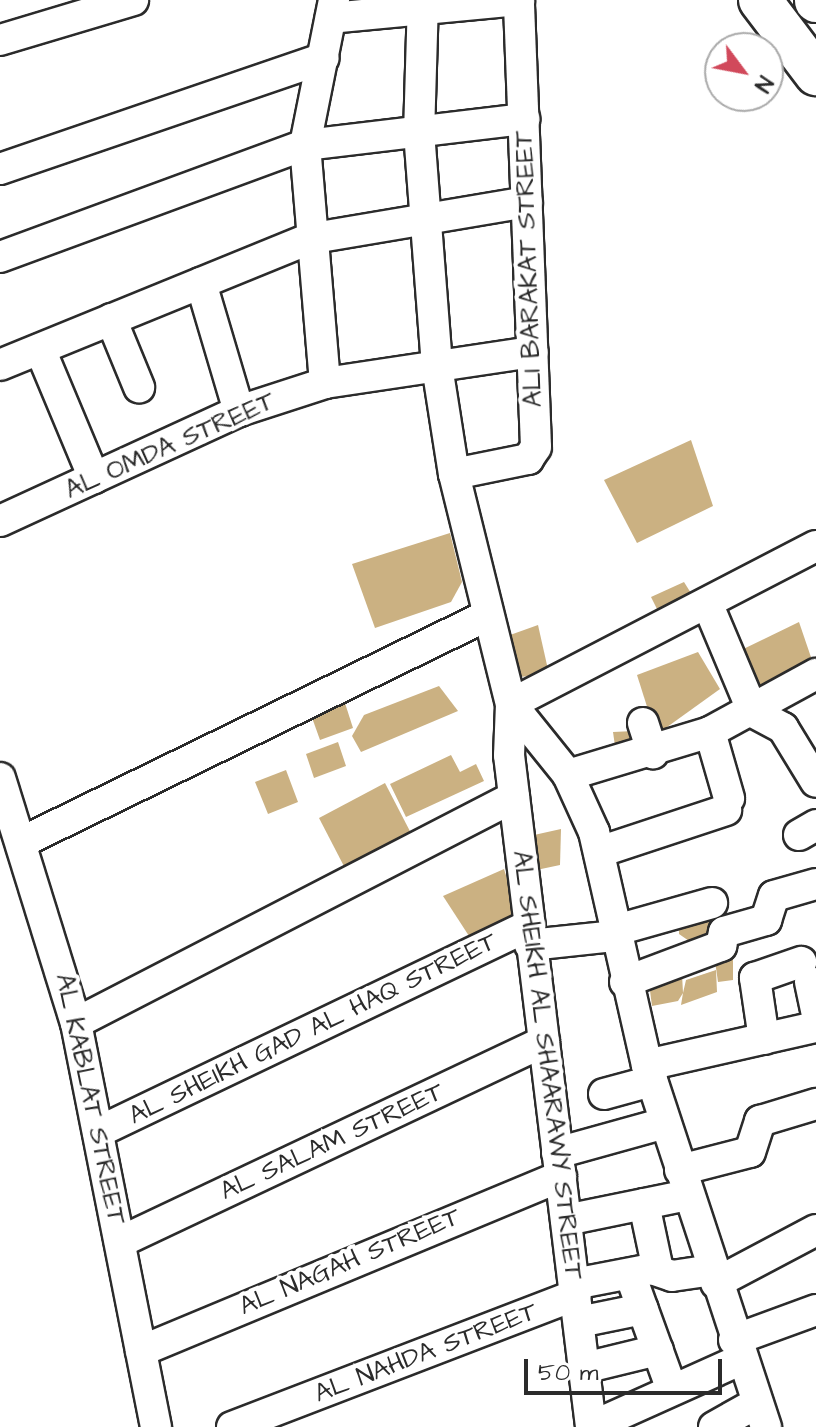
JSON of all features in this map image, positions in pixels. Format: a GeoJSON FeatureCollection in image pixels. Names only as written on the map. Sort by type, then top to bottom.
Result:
{"type":"FeatureCollection","features":[{"type":"Feature","properties":{"kind":"main road"},"geometry":{"type":"LineString","coordinates":[[760,0],[816,74]]}},
{"type":"Feature","properties":{"kind":"street"},"geometry":{"type":"LineString","coordinates":[[0,40],[133,0]]}},
{"type":"Feature","properties":{"kind":"street"},"geometry":{"type":"LineString","coordinates":[[325,383],[308,239],[305,145],[332,9],[519,0]]}},
{"type":"Feature","properties":{"kind":"street","name":"ALI BARAKAT STREET"},"geometry":{"type":"LineString","coordinates":[[454,474],[534,454],[519,0]]}},
{"type":"Feature","properties":{"kind":"street"},"geometry":{"type":"LineString","coordinates":[[423,5],[419,132],[423,220],[437,366],[454,474],[486,616],[511,704],[568,775],[599,852],[625,982],[650,1073],[737,1350],[761,1415],[714,1427]]}},
{"type":"Feature","properties":{"kind":"street"},"geometry":{"type":"LineString","coordinates":[[0,169],[324,58]]}},
{"type":"Feature","properties":{"kind":"street"},"geometry":{"type":"LineString","coordinates":[[0,257],[305,145],[524,119]]}},
{"type":"Feature","properties":{"kind":"street"},"geometry":{"type":"LineString","coordinates":[[0,365],[308,239],[527,202]]}},
{"type":"Feature","properties":{"kind":"street"},"geometry":{"type":"LineString","coordinates":[[201,283],[239,411]]}},
{"type":"Feature","properties":{"kind":"street"},"geometry":{"type":"LineString","coordinates":[[111,319],[139,387]]}},
{"type":"Feature","properties":{"kind":"street"},"geometry":{"type":"LineString","coordinates":[[40,349],[94,478]]}},
{"type":"Feature","properties":{"kind":"street","name":"AL OMDA STREET"},"geometry":{"type":"LineString","coordinates":[[0,521],[239,411],[325,383],[533,352]]}},
{"type":"Feature","properties":{"kind":"street"},"geometry":{"type":"LineString","coordinates":[[511,704],[708,605],[816,546]]}},
{"type":"Feature","properties":{"kind":"street"},"geometry":{"type":"LineString","coordinates":[[708,605],[753,712],[783,728],[816,782]]}},
{"type":"Feature","properties":{"kind":"street"},"geometry":{"type":"LineString","coordinates":[[22,842],[486,616]]}},
{"type":"Feature","properties":{"kind":"street"},"geometry":{"type":"LineString","coordinates":[[568,775],[653,753],[710,732],[753,712],[816,674]]}},
{"type":"Feature","properties":{"kind":"street","name":"AL SHEIKH AL SHAARAWY STREET"},"geometry":{"type":"LineString","coordinates":[[511,704],[514,797],[529,935],[591,1427]]}},
{"type":"Feature","properties":{"kind":"street"},"geometry":{"type":"LineString","coordinates":[[643,723],[653,753]]}},
{"type":"Feature","properties":{"kind":"street"},"geometry":{"type":"LineString","coordinates":[[599,852],[728,804],[710,732]]}},
{"type":"Feature","properties":{"kind":"street","name":"AL KABLAT STREET"},"geometry":{"type":"LineString","coordinates":[[0,778],[76,1023],[156,1427]]}},
{"type":"Feature","properties":{"kind":"street"},"geometry":{"type":"LineString","coordinates":[[76,1023],[514,797]]}},
{"type":"Feature","properties":{"kind":"street"},"geometry":{"type":"LineString","coordinates":[[625,982],[721,946],[724,932],[766,920],[774,896],[816,884]]}},
{"type":"Feature","properties":{"kind":"street","name":"AL SHEIKH GAD AL HAQ STREET"},"geometry":{"type":"LineString","coordinates":[[98,1132],[529,935],[614,933],[712,903]]}},
{"type":"Feature","properties":{"kind":"street"},"geometry":{"type":"LineString","coordinates":[[764,1039],[755,978],[809,985]]}},
{"type":"Feature","properties":{"kind":"street"},"geometry":{"type":"LineString","coordinates":[[604,1094],[650,1073],[816,1027]]}},
{"type":"Feature","properties":{"kind":"street","name":"AL SALAM STREET"},"geometry":{"type":"LineString","coordinates":[[120,1242],[544,1042]]}},
{"type":"Feature","properties":{"kind":"street"},"geometry":{"type":"LineString","coordinates":[[566,1220],[644,1204],[750,1152],[760,1121],[816,1104]]}},
{"type":"Feature","properties":{"kind":"street","name":"AL NAGAH STREET"},"geometry":{"type":"LineString","coordinates":[[141,1351],[559,1165],[665,1123]]}},
{"type":"Feature","properties":{"kind":"street"},"geometry":{"type":"LineString","coordinates":[[644,1204],[643,1309],[672,1390]]}},
{"type":"Feature","properties":{"kind":"street"},"geometry":{"type":"LineString","coordinates":[[576,1300],[644,1272],[714,1276],[816,1230]]}},
{"type":"Feature","properties":{"kind":"street"},"geometry":{"type":"LineString","coordinates":[[576,1300],[643,1309]]}},
{"type":"Feature","properties":{"kind":"street","name":"AL NAHDA STREET"},"geometry":{"type":"LineString","coordinates":[[232,1427],[576,1300]]}},
{"type":"Feature","properties":{"kind":"street"},"geometry":{"type":"LineString","coordinates":[[591,1427],[672,1390],[737,1350],[816,1310]]}},
{"type":"Feature","properties":{"kind":"street"},"geometry":{"type":"LineString","coordinates":[[584,1368],[658,1350]]}},
{"type":"Feature","properties":{"kind":"building"},"geometry":{"type":"Polygon","coordinates":[[[691,440],[713,506],[637,543],[604,480],[691,440]]]}},
{"type":"Feature","properties":{"kind":"building"},"geometry":{"type":"Polygon","coordinates":[[[450,533],[462,582],[451,602],[375,628],[352,564],[450,533]]]}},
{"type":"Feature","properties":{"kind":"building"},"geometry":{"type":"Polygon","coordinates":[[[684,582],[699,606],[666,627],[651,597],[684,582]]]}},
{"type":"Feature","properties":{"kind":"building"},"geometry":{"type":"Polygon","coordinates":[[[799,622],[815,669],[756,698],[733,654],[799,622]]]}},
{"type":"Feature","properties":{"kind":"building"},"geometry":{"type":"Polygon","coordinates":[[[538,625],[549,674],[510,678],[499,639],[538,625]]]}},
{"type":"Feature","properties":{"kind":"building"},"geometry":{"type":"Polygon","coordinates":[[[698,652],[720,689],[656,735],[637,675],[698,652]]]}},
{"type":"Feature","properties":{"kind":"building"},"geometry":{"type":"Polygon","coordinates":[[[439,686],[458,711],[361,752],[352,736],[364,715],[439,686]]]}},
{"type":"Feature","properties":{"kind":"building"},"geometry":{"type":"Polygon","coordinates":[[[344,700],[353,728],[320,740],[310,712],[344,700]]]}},
{"type":"Feature","properties":{"kind":"building"},"geometry":{"type":"Polygon","coordinates":[[[634,731],[646,749],[616,753],[613,732],[634,731]]]}},
{"type":"Feature","properties":{"kind":"building"},"geometry":{"type":"Polygon","coordinates":[[[338,742],[346,766],[314,778],[306,754],[338,742]]]}},
{"type":"Feature","properties":{"kind":"building"},"geometry":{"type":"Polygon","coordinates":[[[451,755],[460,772],[476,764],[484,781],[406,817],[390,784],[451,755]]]}},
{"type":"Feature","properties":{"kind":"building"},"geometry":{"type":"Polygon","coordinates":[[[286,770],[298,802],[268,814],[255,782],[286,770]]]}},
{"type":"Feature","properties":{"kind":"building"},"geometry":{"type":"Polygon","coordinates":[[[385,783],[414,839],[348,874],[319,818],[385,783]]]}},
{"type":"Feature","properties":{"kind":"building"},"geometry":{"type":"Polygon","coordinates":[[[561,829],[560,865],[527,872],[525,837],[561,829]]]}},
{"type":"Feature","properties":{"kind":"building"},"geometry":{"type":"Polygon","coordinates":[[[504,869],[519,918],[469,936],[443,896],[504,869]]]}},
{"type":"Feature","properties":{"kind":"building"},"geometry":{"type":"Polygon","coordinates":[[[717,895],[720,919],[709,924],[709,935],[692,943],[679,934],[679,905],[717,895]]]}},
{"type":"Feature","properties":{"kind":"building"},"geometry":{"type":"Polygon","coordinates":[[[733,953],[733,980],[718,982],[714,954],[733,953]]]}},
{"type":"Feature","properties":{"kind":"building"},"geometry":{"type":"Polygon","coordinates":[[[716,970],[717,992],[681,1005],[686,980],[716,970]]]}},
{"type":"Feature","properties":{"kind":"building"},"geometry":{"type":"Polygon","coordinates":[[[682,974],[683,993],[678,1001],[652,1006],[649,983],[682,974]]]}}]}
